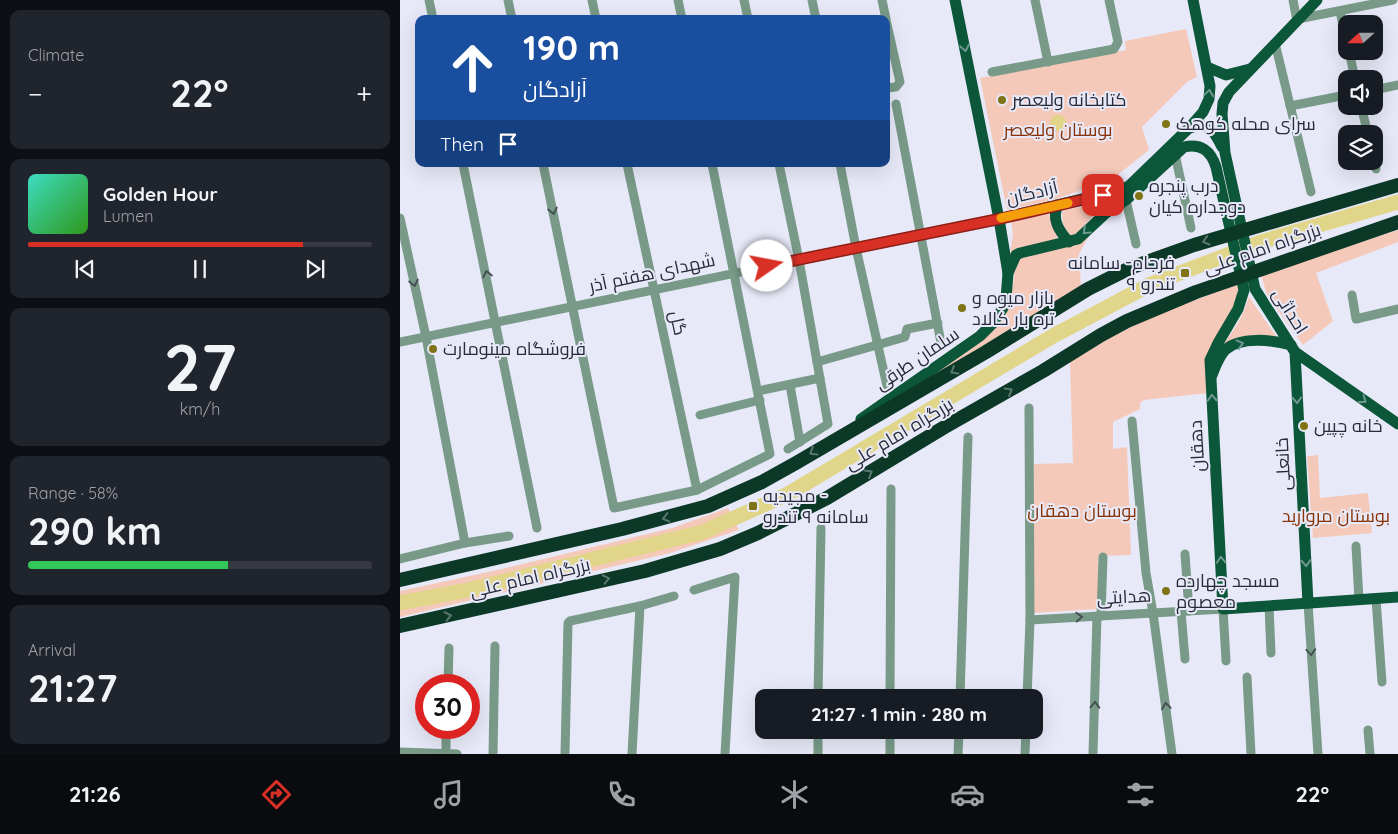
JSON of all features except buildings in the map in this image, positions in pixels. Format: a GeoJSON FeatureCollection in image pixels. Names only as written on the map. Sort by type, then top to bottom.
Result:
{"type":"FeatureCollection","features":[{"type":"Feature","properties":{"kind":"highway"},"geometry":{"type":"LineString","coordinates":[[1337,203],[1398,177]]}},
{"type":"Feature","properties":{"kind":"highway","name":"بزرگراه امام علی"},"geometry":{"type":"LineString","coordinates":[[400,580],[622,529],[708,506],[762,482],[870,421],[1088,289],[1130,268],[1194,245],[1398,185]]}},
{"type":"Feature","properties":{"kind":"highway","name":"بزرگراه امام علی"},"geometry":{"type":"LineString","coordinates":[[400,626],[645,571],[720,549],[758,533],[827,498],[943,428],[1043,371],[1101,334],[1126,321],[1196,292],[1381,228],[1398,224]]}},
{"type":"Feature","properties":{"kind":"main road"},"geometry":{"type":"LineString","coordinates":[[955,0],[1008,272]]}},
{"type":"Feature","properties":{"kind":"main road","name":"آزادگان"},"geometry":{"type":"LineString","coordinates":[[999,219],[1116,192],[1129,186],[1190,128],[1203,112],[1209,99],[1210,86],[1193,0]]}},
{"type":"Feature","properties":{"kind":"main road"},"geometry":{"type":"LineString","coordinates":[[1250,289],[1233,215],[1222,126],[1223,102],[1229,92],[1317,0]]}},
{"type":"Feature","properties":{"kind":"main road"},"geometry":{"type":"LineString","coordinates":[[1207,67],[1226,75],[1250,70]]}},
{"type":"Feature","properties":{"kind":"main road"},"geometry":{"type":"LineString","coordinates":[[1190,128],[1199,125],[1206,126],[1213,132],[1225,153]]}},
{"type":"Feature","properties":{"kind":"main road"},"geometry":{"type":"LineString","coordinates":[[1008,272],[1016,256],[1020,253],[1078,239],[1106,213],[1126,200],[1184,147],[1192,145],[1207,151],[1212,157],[1233,215]]}},
{"type":"Feature","properties":{"kind":"main road"},"geometry":{"type":"LineString","coordinates":[[1058,205],[1055,211],[1057,225],[1069,242]]}},
{"type":"Feature","properties":{"kind":"main road","name":"سلمان طرقی"},"geometry":{"type":"LineString","coordinates":[[832,441],[874,409],[980,336],[993,323],[1003,308],[1008,272]]}},
{"type":"Feature","properties":{"kind":"main road","name":"احداثی"},"geometry":{"type":"LineString","coordinates":[[1250,289],[1293,348]]}},
{"type":"Feature","properties":{"kind":"main road","name":"دهقان"},"geometry":{"type":"LineString","coordinates":[[1223,609],[1210,360],[1250,289]]}},
{"type":"Feature","properties":{"kind":"main road"},"geometry":{"type":"LineString","coordinates":[[1211,379],[1220,357],[1233,345],[1260,340],[1279,341],[1293,348],[1398,424]]}},
{"type":"Feature","properties":{"kind":"main road","name":"خانعلی"},"geometry":{"type":"LineString","coordinates":[[1293,348],[1308,603]]}},
{"type":"Feature","properties":{"kind":"main road","name":"هدایتی"},"geometry":{"type":"LineString","coordinates":[[1223,609],[1398,597]]}},
{"type":"Feature","properties":{"kind":"street"},"geometry":{"type":"LineString","coordinates":[[429,0],[432,15]]}},
{"type":"Feature","properties":{"kind":"street"},"geometry":{"type":"LineString","coordinates":[[508,0],[511,15]]}},
{"type":"Feature","properties":{"kind":"street"},"geometry":{"type":"LineString","coordinates":[[592,0],[595,15]]}},
{"type":"Feature","properties":{"kind":"street"},"geometry":{"type":"LineString","coordinates":[[678,0],[681,15]]}},
{"type":"Feature","properties":{"kind":"street"},"geometry":{"type":"LineString","coordinates":[[744,0],[747,15]]}},
{"type":"Feature","properties":{"kind":"street"},"geometry":{"type":"LineString","coordinates":[[812,0],[815,15]]}},
{"type":"Feature","properties":{"kind":"street"},"geometry":{"type":"LineString","coordinates":[[882,0],[885,15]]}},
{"type":"Feature","properties":{"kind":"street"},"geometry":{"type":"LineString","coordinates":[[1036,0],[1048,62]]}},
{"type":"Feature","properties":{"kind":"street"},"geometry":{"type":"LineString","coordinates":[[992,72],[1114,49],[1118,42],[1109,0]]}},
{"type":"Feature","properties":{"kind":"street"},"geometry":{"type":"LineString","coordinates":[[1293,0],[1298,20],[1393,0]]}},
{"type":"Feature","properties":{"kind":"street"},"geometry":{"type":"LineString","coordinates":[[1340,11],[1341,15]]}},
{"type":"Feature","properties":{"kind":"street"},"geometry":{"type":"LineString","coordinates":[[890,38],[900,82],[899,85],[890,87]]}},
{"type":"Feature","properties":{"kind":"street"},"geometry":{"type":"LineString","coordinates":[[1275,43],[1311,192]]}},
{"type":"Feature","properties":{"kind":"street"},"geometry":{"type":"LineString","coordinates":[[1383,88],[1398,85]]}},
{"type":"Feature","properties":{"kind":"street"},"geometry":{"type":"LineString","coordinates":[[1290,106],[1338,97]]}},
{"type":"Feature","properties":{"kind":"street"},"geometry":{"type":"LineString","coordinates":[[896,104],[942,343]]}},
{"type":"Feature","properties":{"kind":"street"},"geometry":{"type":"LineString","coordinates":[[1175,154],[1191,228]]}},
{"type":"Feature","properties":{"kind":"street"},"geometry":{"type":"LineString","coordinates":[[465,167],[538,528]]}},
{"type":"Feature","properties":{"kind":"street"},"geometry":{"type":"LineString","coordinates":[[543,167],[614,508],[697,490],[770,454],[713,167]]}},
{"type":"Feature","properties":{"kind":"street","name":"گل"},"geometry":{"type":"LineString","coordinates":[[628,167],[697,490]]}},
{"type":"Feature","properties":{"kind":"street"},"geometry":{"type":"LineString","coordinates":[[779,167],[799,260],[828,424],[788,449]]}},
{"type":"Feature","properties":{"kind":"street"},"geometry":{"type":"LineString","coordinates":[[841,167],[856,248],[888,386]]}},
{"type":"Feature","properties":{"kind":"street"},"geometry":{"type":"LineString","coordinates":[[1126,200],[1136,244]]}},
{"type":"Feature","properties":{"kind":"street"},"geometry":{"type":"LineString","coordinates":[[400,218],[426,337],[466,543]]}},
{"type":"Feature","properties":{"kind":"street","name":"شهدای هفتم آذر"},"geometry":{"type":"LineString","coordinates":[[400,342],[999,219]]}},
{"type":"Feature","properties":{"kind":"street"},"geometry":{"type":"LineString","coordinates":[[1352,295],[1356,319],[1398,309]]}},
{"type":"Feature","properties":{"kind":"street"},"geometry":{"type":"LineString","coordinates":[[817,362],[905,337],[907,329],[938,323]]}},
{"type":"Feature","properties":{"kind":"street"},"geometry":{"type":"LineString","coordinates":[[700,415],[790,384],[820,378]]}},
{"type":"Feature","properties":{"kind":"street"},"geometry":{"type":"LineString","coordinates":[[790,384],[800,442]]}},
{"type":"Feature","properties":{"kind":"street"},"geometry":{"type":"LineString","coordinates":[[1027,689],[1030,620],[1029,408]]}},
{"type":"Feature","properties":{"kind":"street"},"geometry":{"type":"LineString","coordinates":[[1132,421],[1146,573],[1154,613],[1172,754]]}},
{"type":"Feature","properties":{"kind":"street"},"geometry":{"type":"LineString","coordinates":[[960,689],[968,437]]}},
{"type":"Feature","properties":{"kind":"street"},"geometry":{"type":"LineString","coordinates":[[890,689],[891,490]]}},
{"type":"Feature","properties":{"kind":"street"},"geometry":{"type":"LineString","coordinates":[[818,689],[821,528]]}},
{"type":"Feature","properties":{"kind":"street"},"geometry":{"type":"LineString","coordinates":[[400,559],[466,543],[509,536]]}},
{"type":"Feature","properties":{"kind":"street"},"geometry":{"type":"LineString","coordinates":[[1356,546],[1359,600]]}},
{"type":"Feature","properties":{"kind":"street"},"geometry":{"type":"LineString","coordinates":[[1185,554],[1185,659]]}},
{"type":"Feature","properties":{"kind":"street"},"geometry":{"type":"LineString","coordinates":[[1093,754],[1102,558]]}},
{"type":"Feature","properties":{"kind":"street"},"geometry":{"type":"LineString","coordinates":[[694,590],[735,577],[725,754]]}},
{"type":"Feature","properties":{"kind":"street"},"geometry":{"type":"LineString","coordinates":[[565,754],[567,627],[570,621],[640,606],[674,596]]}},
{"type":"Feature","properties":{"kind":"street"},"geometry":{"type":"LineString","coordinates":[[1376,598],[1382,682]]}},
{"type":"Feature","properties":{"kind":"street","name":"خانعلی"},"geometry":{"type":"LineString","coordinates":[[1308,603],[1318,754]]}},
{"type":"Feature","properties":{"kind":"street"},"geometry":{"type":"LineString","coordinates":[[632,754],[640,606]]}},
{"type":"Feature","properties":{"kind":"street"},"geometry":{"type":"LineString","coordinates":[[1270,606],[1271,654]]}},
{"type":"Feature","properties":{"kind":"street"},"geometry":{"type":"LineString","coordinates":[[1223,609],[1226,661]]}},
{"type":"Feature","properties":{"kind":"street","name":"هدایتی"},"geometry":{"type":"LineString","coordinates":[[1030,620],[1223,609]]}},
{"type":"Feature","properties":{"kind":"street"},"geometry":{"type":"LineString","coordinates":[[493,754],[495,646]]}},
{"type":"Feature","properties":{"kind":"street"},"geometry":{"type":"LineString","coordinates":[[448,674],[449,648]]}},
{"type":"Feature","properties":{"kind":"street"},"geometry":{"type":"LineString","coordinates":[[1246,677],[1251,754]]}},
{"type":"Feature","properties":{"kind":"street"},"geometry":{"type":"LineString","coordinates":[[1368,730],[1370,754]]}},
{"type":"Feature","properties":{"kind":"street"},"geometry":{"type":"LineString","coordinates":[[446,739],[446,754]]}},
{"type":"Feature","properties":{"kind":"street"},"geometry":{"type":"LineString","coordinates":[[818,739],[818,754]]}},
{"type":"Feature","properties":{"kind":"street"},"geometry":{"type":"LineString","coordinates":[[890,739],[890,754]]}},
{"type":"Feature","properties":{"kind":"street"},"geometry":{"type":"LineString","coordinates":[[958,754],[959,739]]}},
{"type":"Feature","properties":{"kind":"street"},"geometry":{"type":"LineString","coordinates":[[1025,754],[1026,739]]}},
{"type":"Feature","properties":{"kind":"street"},"geometry":{"type":"LineString","coordinates":[[400,752],[457,754]]}},
{"type":"Feature","properties":{"kind":"green space","name":"بوستان ولیعصر"},"geometry":{"type":"Polygon","coordinates":[[[1186,29],[1197,77],[1188,81],[1142,127],[1149,150],[1111,180],[1053,200],[1007,210],[980,78],[1126,50],[1125,41],[1186,29]]]}},
{"type":"Feature","properties":{"kind":"green space"},"geometry":{"type":"Polygon","coordinates":[[[1106,203],[1073,237],[1065,228],[1062,218],[1063,210],[1106,203]]]}},
{"type":"Feature","properties":{"kind":"green space"},"geometry":{"type":"Polygon","coordinates":[[[1049,214],[1058,240],[1009,262],[1013,234],[1011,220],[1049,214]]]}},
{"type":"Feature","properties":{"kind":"green space"},"geometry":{"type":"Polygon","coordinates":[[[1398,230],[1398,242],[1316,273],[1333,321],[1303,345],[1267,295],[1261,275],[1398,230]]]}},
{"type":"Feature","properties":{"kind":"green space"},"geometry":{"type":"Polygon","coordinates":[[[1090,234],[1079,254],[1081,286],[908,392],[974,346],[1011,298],[1014,267],[1020,256],[1090,234]]]}},
{"type":"Feature","properties":{"kind":"green space","name":"بوستان دهقان"},"geometry":{"type":"Polygon","coordinates":[[[1238,284],[1240,294],[1208,393],[1144,400],[1140,403],[1140,409],[1113,422],[1113,449],[1127,447],[1131,555],[1098,556],[1098,609],[1033,613],[1034,464],[1073,463],[1070,361],[1100,343],[1155,315],[1238,284]]]}},
{"type":"Feature","properties":{"kind":"green space"},"geometry":{"type":"Polygon","coordinates":[[[1249,297],[1276,336],[1245,336],[1219,349],[1237,324],[1249,297]]]}},
{"type":"Feature","properties":{"kind":"green space","name":"بوستان مروارید"},"geometry":{"type":"Polygon","coordinates":[[[1318,455],[1320,498],[1368,493],[1372,533],[1313,538],[1307,456],[1318,455]]]}},
{"type":"Feature","properties":{"kind":"green space"},"geometry":{"type":"Polygon","coordinates":[[[728,508],[739,530],[670,553],[400,617],[400,591],[502,569],[672,528],[728,508]]]}},
{"type":"Feature","properties":{"kind":"shaded area"},"geometry":{"type":"Polygon","coordinates":[[[1055,115],[1061,115],[1066,120],[1064,129],[1055,131],[1050,126],[1050,120],[1055,115]]]}},
{"type":"Feature","properties":{"kind":"waterway"},"geometry":{"type":"LineString","coordinates":[[400,603],[468,590],[703,532],[788,494],[1053,336],[1151,284],[1261,242],[1398,202]]}},
{"type":"Feature","properties":{"kind":"slow traffic"},"geometry":{"type":"LineString","coordinates":[[1001,218],[1068,203]]}},
{"type":"Feature","properties":{"kind":"place","name":"کتابخانه ولیعصر"},"geometry":{"type":"Point","coordinates":[1002,100]}},
{"type":"Feature","properties":{"kind":"place","name":"سرای محله کوهک"},"geometry":{"type":"Point","coordinates":[1166,124]}},
{"type":"Feature","properties":{"kind":"place","name":"درب پنجره دوجداره کیان"},"geometry":{"type":"Point","coordinates":[1139,196]}},
{"type":"Feature","properties":{"kind":"place","name":"فرجام- سامانه ۹ تندرو"},"geometry":{"type":"Point","coordinates":[1185,273]}},
{"type":"Feature","properties":{"kind":"place","name":"بازار میوه و تره بار کالاد"},"geometry":{"type":"Point","coordinates":[962,308]}},
{"type":"Feature","properties":{"kind":"place","name":"فروشگاه مینومارت"},"geometry":{"type":"Point","coordinates":[433,349]}},
{"type":"Feature","properties":{"kind":"place","name":"خانه چپین"},"geometry":{"type":"Point","coordinates":[1304,426]}},
{"type":"Feature","properties":{"kind":"place","name":"مجیدیه - سامانه ۹ تندرو"},"geometry":{"type":"Point","coordinates":[753,506]}},
{"type":"Feature","properties":{"kind":"place","name":"مسجد چهارده معصوم"},"geometry":{"type":"Point","coordinates":[1166,591]}},
{"type":"Feature","properties":{"kind":"route"},"geometry":{"type":"LineString","coordinates":[[767,266],[999,219],[1103,195]]}}]}
